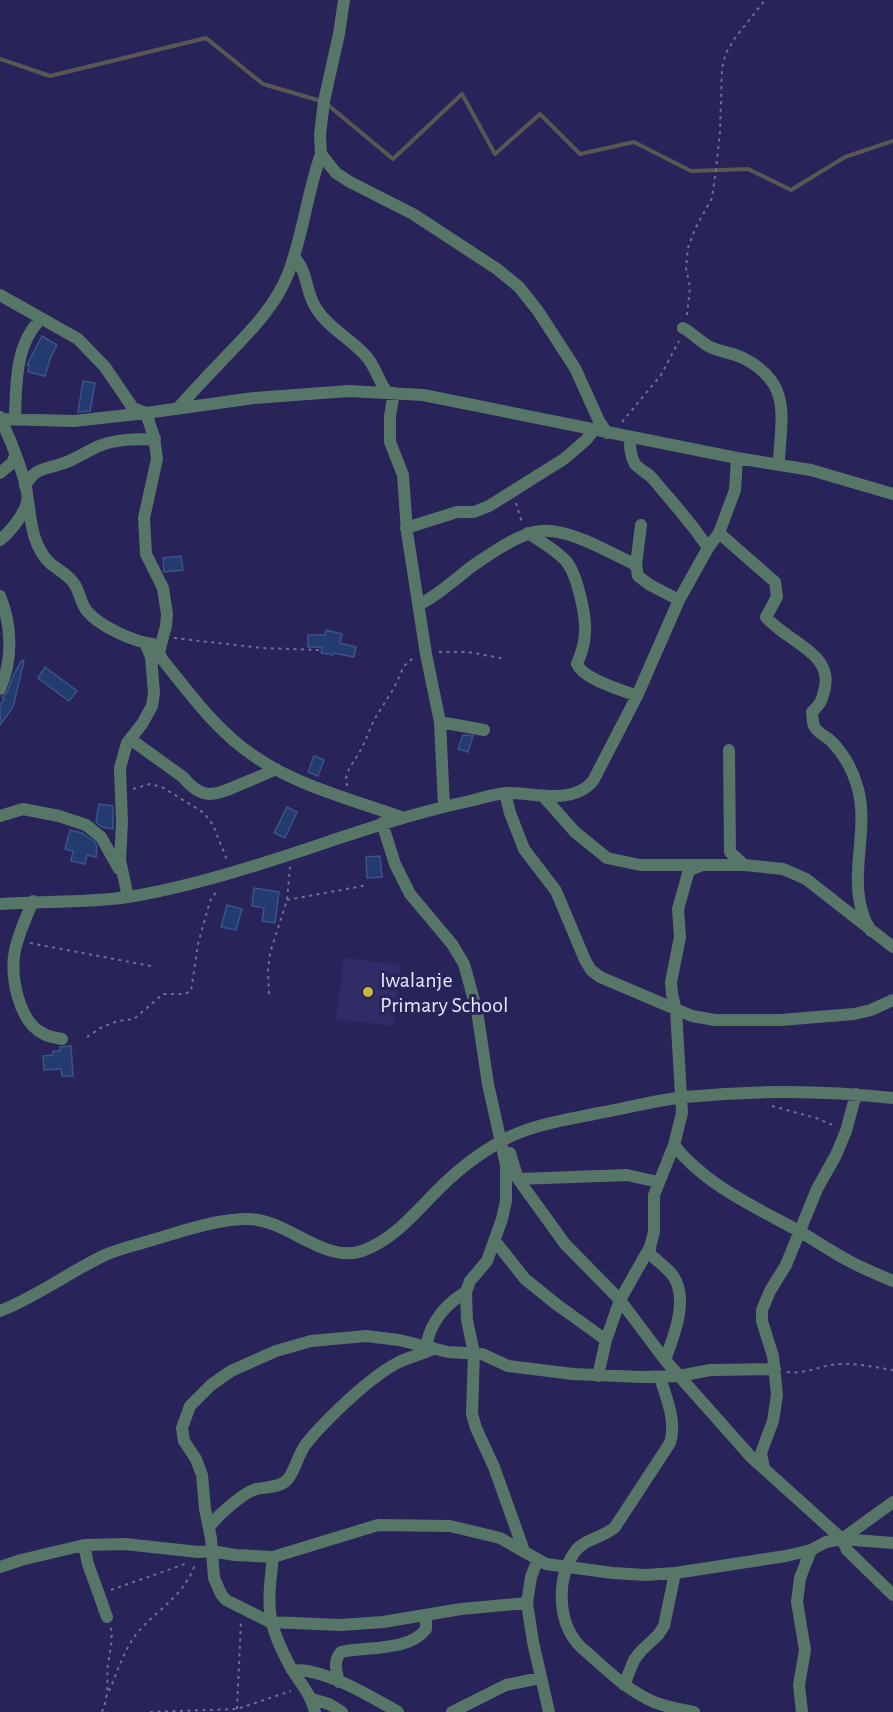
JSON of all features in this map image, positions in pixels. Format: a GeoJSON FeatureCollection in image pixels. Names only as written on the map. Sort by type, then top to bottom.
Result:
{"type":"FeatureCollection","features":[{"type":"Feature","properties":{"kind":"street"},"geometry":{"type":"LineString","coordinates":[[177,409],[264,315],[284,284],[294,257],[321,154],[320,135],[324,101],[344,0]]}},
{"type":"Feature","properties":{"kind":"street"},"geometry":{"type":"LineString","coordinates":[[321,154],[336,173],[413,214],[497,269],[519,287],[538,311],[575,368],[599,421],[611,433]]}},
{"type":"Feature","properties":{"kind":"street"},"geometry":{"type":"LineString","coordinates":[[294,257],[301,264],[317,310],[367,357],[391,392],[390,442],[402,475],[406,528],[426,654],[440,722],[444,806]]}},
{"type":"Feature","properties":{"kind":"street"},"geometry":{"type":"LineString","coordinates":[[0,295],[78,339],[105,367],[133,408],[146,414],[155,439],[157,459],[144,518],[146,554],[163,588],[166,601],[166,626],[159,652],[162,659],[207,716],[245,750],[276,769],[401,817]]}},
{"type":"Feature","properties":{"kind":"street"},"geometry":{"type":"LineString","coordinates":[[15,419],[15,386],[24,344],[33,326],[41,319]]}},
{"type":"Feature","properties":{"kind":"street"},"geometry":{"type":"LineString","coordinates":[[683,328],[708,346],[746,359],[771,380],[778,392],[783,411],[779,461],[781,465]]}},
{"type":"Feature","properties":{"kind":"street"},"geometry":{"type":"LineString","coordinates":[[161,641],[145,643],[95,619],[85,609],[75,584],[64,572],[45,558],[38,548],[25,486],[0,418],[74,421],[146,414],[254,398],[349,391],[423,394],[594,430],[811,471],[893,494]]}},
{"type":"Feature","properties":{"kind":"street"},"geometry":{"type":"LineString","coordinates":[[406,528],[458,512],[482,510],[564,459],[594,430]]}},
{"type":"Feature","properties":{"kind":"street"},"geometry":{"type":"LineString","coordinates":[[630,437],[632,457],[636,465],[652,478],[680,510],[697,530],[708,548]]}},
{"type":"Feature","properties":{"kind":"street"},"geometry":{"type":"LineString","coordinates":[[25,486],[29,479],[42,468],[63,464],[101,445],[155,439]]}},
{"type":"Feature","properties":{"kind":"street"},"geometry":{"type":"LineString","coordinates":[[0,473],[12,463],[15,456]]}},
{"type":"Feature","properties":{"kind":"street"},"geometry":{"type":"LineString","coordinates":[[0,904],[128,897],[232,872],[401,817],[444,806],[505,793],[543,796],[575,793],[591,784],[637,696],[679,600],[719,533],[735,490],[737,458]]}},
{"type":"Feature","properties":{"kind":"street"},"geometry":{"type":"LineString","coordinates":[[0,540],[18,518],[28,500]]}},
{"type":"Feature","properties":{"kind":"street"},"geometry":{"type":"LineString","coordinates":[[641,525],[637,572],[642,580],[679,600]]}},
{"type":"Feature","properties":{"kind":"street"},"geometry":{"type":"LineString","coordinates":[[419,605],[439,594],[473,566],[528,533],[547,530],[576,537],[636,565]]}},
{"type":"Feature","properties":{"kind":"street"},"geometry":{"type":"LineString","coordinates":[[528,533],[564,558],[572,572],[581,603],[585,629],[584,644],[577,664],[579,670],[637,696]]}},
{"type":"Feature","properties":{"kind":"street"},"geometry":{"type":"LineString","coordinates":[[719,533],[775,582],[777,597],[766,618],[815,657],[825,671],[826,681],[822,701],[812,712],[813,722],[815,728],[830,739],[845,757],[854,772],[861,806],[858,872],[862,914],[871,931]]}},
{"type":"Feature","properties":{"kind":"street"},"geometry":{"type":"LineString","coordinates":[[0,596],[10,636],[5,672],[0,688]]}},
{"type":"Feature","properties":{"kind":"street"},"geometry":{"type":"LineString","coordinates":[[121,872],[121,758],[127,743],[152,706],[154,693],[151,657],[145,643]]}},
{"type":"Feature","properties":{"kind":"street"},"geometry":{"type":"LineString","coordinates":[[440,722],[484,730]]}},
{"type":"Feature","properties":{"kind":"street"},"geometry":{"type":"LineString","coordinates":[[130,739],[204,794],[222,793],[276,769]]}},
{"type":"Feature","properties":{"kind":"street"},"geometry":{"type":"LineString","coordinates":[[729,750],[730,852],[744,865]]}},
{"type":"Feature","properties":{"kind":"street"},"geometry":{"type":"LineString","coordinates":[[505,793],[524,849],[556,891],[591,970],[607,981],[692,1016],[715,1020],[781,1020],[854,1014],[871,1010],[893,1000]]}},
{"type":"Feature","properties":{"kind":"street"},"geometry":{"type":"LineString","coordinates":[[543,796],[575,832],[607,858],[640,865],[744,865],[770,867],[795,873],[893,947]]}},
{"type":"Feature","properties":{"kind":"street"},"geometry":{"type":"LineString","coordinates":[[0,816],[22,809],[59,816],[86,825],[101,837],[121,872],[128,897]]}},
{"type":"Feature","properties":{"kind":"street"},"geometry":{"type":"LineString","coordinates":[[382,823],[403,882],[414,899],[452,944],[464,964],[474,993],[503,1140],[506,1201],[487,1261],[470,1281],[466,1292],[467,1320],[474,1353],[472,1414],[524,1551]]}},
{"type":"Feature","properties":{"kind":"street"},"geometry":{"type":"LineString","coordinates":[[598,1376],[606,1340],[620,1300],[650,1247],[654,1232],[654,1195],[674,1145],[682,1113],[683,1097],[676,1010],[671,982],[680,937],[678,909],[688,870],[700,866]]}},
{"type":"Feature","properties":{"kind":"street"},"geometry":{"type":"LineString","coordinates":[[33,901],[18,940],[14,965],[19,1002],[25,1016],[33,1026],[44,1035],[62,1039]]}},
{"type":"Feature","properties":{"kind":"street"},"geometry":{"type":"LineString","coordinates":[[0,1311],[103,1256],[218,1222],[249,1219],[279,1226],[331,1251],[345,1254],[362,1251],[399,1229],[468,1163],[503,1140],[549,1123],[683,1097],[770,1091],[856,1094],[893,1098]]}},
{"type":"Feature","properties":{"kind":"street"},"geometry":{"type":"LineString","coordinates":[[764,1468],[761,1453],[776,1408],[777,1395],[775,1369],[762,1321],[762,1310],[801,1232],[817,1189],[836,1155],[846,1131],[856,1094]]}},
{"type":"Feature","properties":{"kind":"street"},"geometry":{"type":"LineString","coordinates":[[503,1140],[518,1179],[565,1244],[620,1300],[665,1360],[764,1468],[842,1539],[847,1550],[893,1595]]}},
{"type":"Feature","properties":{"kind":"street"},"geometry":{"type":"LineString","coordinates":[[674,1145],[683,1157],[743,1202],[801,1232],[850,1262],[893,1281]]}},
{"type":"Feature","properties":{"kind":"street"},"geometry":{"type":"LineString","coordinates":[[518,1179],[627,1175],[658,1182]]}},
{"type":"Feature","properties":{"kind":"street"},"geometry":{"type":"LineString","coordinates":[[495,1241],[525,1278],[556,1304],[606,1340]]}},
{"type":"Feature","properties":{"kind":"street"},"geometry":{"type":"LineString","coordinates":[[650,1247],[650,1254],[678,1284],[679,1312],[674,1336],[665,1360]]}},
{"type":"Feature","properties":{"kind":"street"},"geometry":{"type":"LineString","coordinates":[[433,1349],[427,1343],[439,1317],[450,1301],[466,1292]]}},
{"type":"Feature","properties":{"kind":"street"},"geometry":{"type":"LineString","coordinates":[[527,1603],[341,1625],[270,1622],[226,1600],[214,1578],[210,1526],[205,1509],[200,1468],[184,1441],[182,1432],[190,1406],[211,1385],[231,1371],[276,1351],[311,1341],[352,1336],[385,1337],[433,1349],[482,1353],[508,1366],[598,1376],[660,1377],[711,1370],[775,1369]]}},
{"type":"Feature","properties":{"kind":"street"},"geometry":{"type":"LineString","coordinates":[[210,1526],[219,1514],[252,1491],[279,1485],[286,1481],[298,1455],[309,1440],[376,1378],[399,1363],[433,1349]]}},
{"type":"Feature","properties":{"kind":"street"},"geometry":{"type":"LineString","coordinates":[[660,1377],[672,1423],[673,1433],[670,1443],[615,1527],[575,1550],[566,1566],[562,1587],[563,1608],[577,1643],[624,1685],[655,1703],[694,1712]]}},
{"type":"Feature","properties":{"kind":"street"},"geometry":{"type":"LineString","coordinates":[[842,1539],[893,1502]]}},
{"type":"Feature","properties":{"kind":"street"},"geometry":{"type":"LineString","coordinates":[[0,1567],[84,1545],[125,1544],[273,1557],[356,1530],[387,1525],[450,1526],[500,1538],[546,1564],[645,1575],[675,1573],[786,1556],[842,1539],[893,1542]]}},
{"type":"Feature","properties":{"kind":"street"},"geometry":{"type":"LineString","coordinates":[[84,1545],[88,1564],[107,1617]]}},
{"type":"Feature","properties":{"kind":"street"},"geometry":{"type":"LineString","coordinates":[[802,1712],[799,1684],[805,1650],[797,1602],[800,1578],[811,1550]]}},
{"type":"Feature","properties":{"kind":"street"},"geometry":{"type":"LineString","coordinates":[[273,1557],[268,1601],[270,1622],[292,1670],[312,1699],[315,1712]]}},
{"type":"Feature","properties":{"kind":"street"},"geometry":{"type":"LineString","coordinates":[[538,1559],[531,1577],[527,1603],[540,1678],[549,1712]]}},
{"type":"Feature","properties":{"kind":"street"},"geometry":{"type":"LineString","coordinates":[[624,1685],[634,1660],[664,1626],[675,1573]]}},
{"type":"Feature","properties":{"kind":"street"},"geometry":{"type":"LineString","coordinates":[[339,1682],[335,1664],[336,1657],[341,1652],[383,1648],[412,1640],[426,1629],[426,1616]]}},
{"type":"Feature","properties":{"kind":"street"},"geometry":{"type":"LineString","coordinates":[[292,1670],[313,1671],[356,1688],[398,1712]]}},
{"type":"Feature","properties":{"kind":"street"},"geometry":{"type":"LineString","coordinates":[[452,1712],[506,1684],[540,1678]]}},
{"type":"Feature","properties":{"kind":"street"},"geometry":{"type":"LineString","coordinates":[[312,1699],[329,1704],[342,1712]]}},
{"type":"Feature","properties":{"kind":"path"},"geometry":{"type":"LineString","coordinates":[[611,433],[661,375],[678,344],[689,301],[690,287],[686,268],[688,248],[695,229],[712,198],[719,146],[722,68],[726,53],[735,38],[765,0]]}},
{"type":"Feature","properties":{"kind":"path"},"geometry":{"type":"LineString","coordinates":[[511,492],[528,533]]}},
{"type":"Feature","properties":{"kind":"path"},"geometry":{"type":"LineString","coordinates":[[161,641],[171,637],[262,648],[319,651]]}},
{"type":"Feature","properties":{"kind":"path"},"geometry":{"type":"LineString","coordinates":[[353,800],[346,778],[349,769],[404,666],[415,657],[450,651],[506,659]]}},
{"type":"Feature","properties":{"kind":"path"},"geometry":{"type":"LineString","coordinates":[[87,1037],[102,1027],[118,1021],[134,1019],[163,993],[185,994],[191,991],[198,944],[210,901],[220,884],[232,872],[213,825],[204,813],[162,787],[150,784],[121,790]]}},
{"type":"Feature","properties":{"kind":"path"},"geometry":{"type":"LineString","coordinates":[[269,994],[270,952],[287,900],[292,852]]}},
{"type":"Feature","properties":{"kind":"path"},"geometry":{"type":"LineString","coordinates":[[287,900],[368,885]]}},
{"type":"Feature","properties":{"kind":"path"},"geometry":{"type":"LineString","coordinates":[[18,940],[151,966]]}},
{"type":"Feature","properties":{"kind":"path"},"geometry":{"type":"LineString","coordinates":[[772,1106],[816,1118],[846,1131]]}},
{"type":"Feature","properties":{"kind":"path"},"geometry":{"type":"LineString","coordinates":[[775,1369],[799,1373],[844,1364],[893,1370]]}},
{"type":"Feature","properties":{"kind":"path"},"geometry":{"type":"LineString","coordinates":[[99,1594],[196,1560],[192,1575],[182,1590],[132,1640],[102,1712]]}},
{"type":"Feature","properties":{"kind":"path"},"geometry":{"type":"LineString","coordinates":[[237,1709],[242,1607]]}},
{"type":"Feature","properties":{"kind":"path"},"geometry":{"type":"LineString","coordinates":[[107,1617],[112,1630],[113,1645],[108,1662],[109,1691]]}},
{"type":"Feature","properties":{"kind":"path"},"geometry":{"type":"LineString","coordinates":[[150,1712],[237,1709],[286,1694],[303,1685]]}},
{"type":"Feature","properties":{"kind":"shaded area","name":"Iwalanje Primary School"},"geometry":{"type":"Polygon","coordinates":[[[344,958],[401,965],[393,1026],[336,1019],[344,958]]]}},
{"type":"Feature","properties":{"kind":"building"},"geometry":{"type":"Polygon","coordinates":[[[42,336],[57,345],[45,376],[28,372],[29,365],[27,365],[42,336]]]}},
{"type":"Feature","properties":{"kind":"building"},"geometry":{"type":"Polygon","coordinates":[[[83,381],[95,383],[90,411],[78,412],[83,381]]]}},
{"type":"Feature","properties":{"kind":"building"},"geometry":{"type":"Polygon","coordinates":[[[181,556],[183,570],[164,572],[163,558],[181,556]]]}},
{"type":"Feature","properties":{"kind":"building"},"geometry":{"type":"Polygon","coordinates":[[[326,630],[342,634],[340,643],[356,647],[354,657],[321,653],[322,647],[308,647],[308,635],[325,635],[326,630]]]}},
{"type":"Feature","properties":{"kind":"building"},"geometry":{"type":"Polygon","coordinates":[[[22,660],[24,661],[13,707],[0,725],[0,705],[4,699],[2,697],[7,692],[22,660]]]}},
{"type":"Feature","properties":{"kind":"building"},"geometry":{"type":"Polygon","coordinates":[[[45,667],[77,691],[69,701],[38,678],[45,667]]]}},
{"type":"Feature","properties":{"kind":"building"},"geometry":{"type":"Polygon","coordinates":[[[463,735],[473,736],[468,752],[458,749],[463,735]]]}},
{"type":"Feature","properties":{"kind":"building"},"geometry":{"type":"Polygon","coordinates":[[[314,756],[324,760],[318,776],[308,772],[314,756]]]}},
{"type":"Feature","properties":{"kind":"building"},"geometry":{"type":"Polygon","coordinates":[[[99,804],[113,806],[113,829],[102,827],[96,822],[99,804]]]}},
{"type":"Feature","properties":{"kind":"building"},"geometry":{"type":"Polygon","coordinates":[[[287,807],[297,812],[285,838],[274,833],[287,807]]]}},
{"type":"Feature","properties":{"kind":"building"},"geometry":{"type":"Polygon","coordinates":[[[70,830],[82,833],[95,842],[96,857],[87,855],[85,864],[71,861],[73,851],[65,849],[70,830]]]}},
{"type":"Feature","properties":{"kind":"building"},"geometry":{"type":"Polygon","coordinates":[[[380,856],[382,877],[367,878],[366,857],[380,856]]]}},
{"type":"Feature","properties":{"kind":"building"},"geometry":{"type":"Polygon","coordinates":[[[254,888],[279,892],[275,923],[262,921],[264,908],[252,906],[254,888]]]}},
{"type":"Feature","properties":{"kind":"building"},"geometry":{"type":"Polygon","coordinates":[[[227,905],[242,909],[236,930],[221,927],[227,905]]]}},
{"type":"Feature","properties":{"kind":"building"},"geometry":{"type":"Polygon","coordinates":[[[71,1046],[73,1076],[62,1076],[61,1069],[44,1070],[43,1056],[53,1055],[53,1051],[60,1051],[60,1047],[71,1046]]]}},
{"type":"Feature","properties":{"kind":"waterway"},"geometry":{"type":"LineString","coordinates":[[0,59],[50,76],[206,38],[263,84],[321,101]]}},
{"type":"Feature","properties":{"kind":"waterway"},"geometry":{"type":"LineString","coordinates":[[328,105],[393,159],[462,94],[495,154],[540,114],[580,154],[634,142],[691,171],[748,169],[791,190],[845,157],[893,141]]}},
{"type":"Feature","properties":{"kind":"place","name":"Iwalanje Primary School"},"geometry":{"type":"Point","coordinates":[368,992]}}]}
